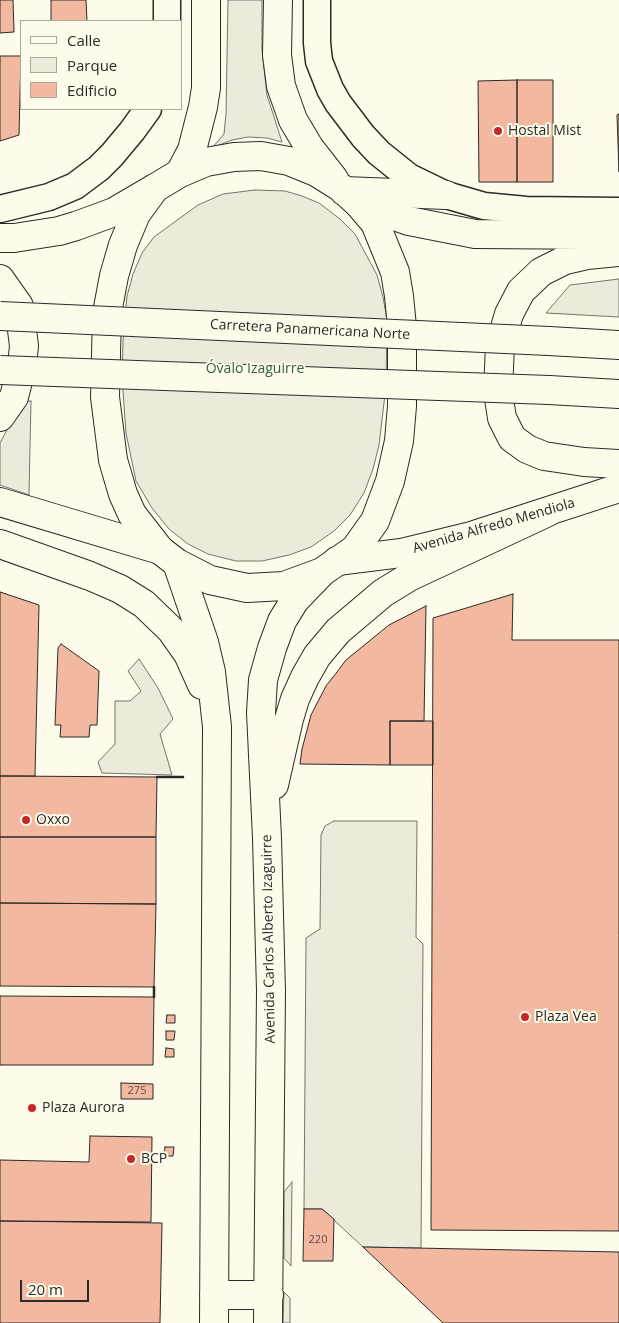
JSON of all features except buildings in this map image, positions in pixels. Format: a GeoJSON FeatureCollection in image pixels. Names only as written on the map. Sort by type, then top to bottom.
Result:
{"type":"FeatureCollection","features":[{"type":"Feature","properties":{"kind":"main road"},"geometry":{"type":"LineString","coordinates":[[180,174],[192,150],[206,88],[206,0]]}},
{"type":"Feature","properties":{"kind":"main road","name":"Avenida Carlos Alberto Izaguirre"},"geometry":{"type":"LineString","coordinates":[[268,1323],[271,991],[268,838],[261,714],[264,680],[272,648],[282,621],[295,600],[330,566],[355,549],[376,521],[390,481],[399,441],[402,406],[402,327],[395,272],[375,223],[309,148],[293,120],[281,86],[277,55],[278,0]]}},
{"type":"Feature","properties":{"kind":"main road","name":"Avenida Carlos Alberto Izaguirre"},"geometry":{"type":"LineString","coordinates":[[330,566],[284,586],[247,588],[210,580],[169,556],[132,514],[123,494],[113,460],[105,397],[107,313],[122,245],[136,214],[155,188],[180,174],[206,162],[234,157],[262,156],[307,168],[347,193]]}},
{"type":"Feature","properties":{"kind":"main road"},"geometry":{"type":"LineString","coordinates":[[0,238],[14,238],[76,226],[114,212],[155,188]]}},
{"type":"Feature","properties":{"kind":"main road"},"geometry":{"type":"LineString","coordinates":[[347,193],[446,195]]}},
{"type":"Feature","properties":{"kind":"main road"},"geometry":{"type":"LineString","coordinates":[[347,193],[409,221],[474,234],[619,235]]}},
{"type":"Feature","properties":{"kind":"main road"},"geometry":{"type":"LineString","coordinates":[[619,252],[587,255],[564,260],[541,272],[521,291],[509,314],[500,344],[498,383],[502,418],[512,438],[527,449],[544,456],[584,462],[619,464]]}},
{"type":"Feature","properties":{"kind":"main road"},"geometry":{"type":"LineString","coordinates":[[0,279],[19,306],[24,346],[22,365],[14,397],[0,418]]}},
{"type":"Feature","properties":{"kind":"main road","name":"Carretera Panamericana Norte"},"geometry":{"type":"LineString","coordinates":[[0,316],[619,345]]}},
{"type":"Feature","properties":{"kind":"main road"},"geometry":{"type":"LineString","coordinates":[[0,370],[619,394]]}},
{"type":"Feature","properties":{"kind":"main road","name":"Avenida Alfredo Mendiola"},"geometry":{"type":"LineString","coordinates":[[330,566],[401,553],[471,536],[619,488]]}},
{"type":"Feature","properties":{"kind":"main road"},"geometry":{"type":"LineString","coordinates":[[0,502],[169,556]]}},
{"type":"Feature","properties":{"kind":"main road"},"geometry":{"type":"LineString","coordinates":[[268,838],[276,770],[289,719],[305,676],[325,646],[353,617],[408,576],[548,512]]}},
{"type":"Feature","properties":{"kind":"main road"},"geometry":{"type":"LineString","coordinates":[[0,544],[90,576],[120,589],[152,610],[171,630],[188,654],[202,685],[216,727]]}},
{"type":"Feature","properties":{"kind":"main road","name":"Avenida Carlos Alberto Izaguirre"},"geometry":{"type":"LineString","coordinates":[[169,556],[204,642],[211,672],[216,727],[214,1323]]}},
{"type":"Feature","properties":{"kind":"main road"},"geometry":{"type":"LineString","coordinates":[[214,1295],[269,1295]]}},
{"type":"Feature","properties":{"kind":"street"},"geometry":{"type":"LineString","coordinates":[[167,0],[167,20]]}},
{"type":"Feature","properties":{"kind":"street"},"geometry":{"type":"LineString","coordinates":[[317,0],[319,61],[338,103],[363,136],[386,159],[409,176],[446,195],[484,206],[526,210],[619,211]]}},
{"type":"Feature","properties":{"kind":"street"},"geometry":{"type":"LineString","coordinates":[[0,209],[49,197],[75,186],[99,168],[117,150],[147,110]]}},
{"type":"Feature","properties":{"kind":"green space"},"geometry":{"type":"Polygon","coordinates":[[[228,0],[262,0],[262,50],[267,95],[282,142],[267,138],[248,137],[232,140],[212,148],[224,134],[228,0]]]}},
{"type":"Feature","properties":{"kind":"green space","name":"Óvalo Izaguirre"},"geometry":{"type":"Polygon","coordinates":[[[255,190],[285,191],[319,203],[340,219],[355,234],[377,275],[383,297],[387,320],[386,386],[379,445],[373,469],[364,493],[350,515],[334,531],[311,547],[289,555],[262,561],[236,561],[208,554],[188,544],[169,529],[152,508],[136,481],[126,433],[122,377],[123,341],[127,296],[133,274],[142,253],[154,237],[198,205],[223,194],[255,190]]]}},
{"type":"Feature","properties":{"kind":"green space"},"geometry":{"type":"Polygon","coordinates":[[[619,279],[619,317],[546,313],[570,285],[619,279]]]}},
{"type":"Feature","properties":{"kind":"green space"},"geometry":{"type":"Polygon","coordinates":[[[31,401],[29,495],[0,485],[0,443],[22,402],[31,401]]]}},
{"type":"Feature","properties":{"kind":"green space"},"geometry":{"type":"Polygon","coordinates":[[[292,1182],[291,1266],[284,1258],[284,1192],[292,1182]]]}},
{"type":"Feature","properties":{"kind":"green space"},"geometry":{"type":"Polygon","coordinates":[[[284,1292],[290,1298],[290,1323],[283,1323],[284,1292]]]}},
{"type":"Feature","properties":{"kind":"shaded area"},"geometry":{"type":"Polygon","coordinates":[[[139,659],[158,688],[173,719],[160,734],[172,775],[102,773],[98,762],[115,744],[115,701],[130,701],[141,691],[128,671],[139,659]]]}},
{"type":"Feature","properties":{"kind":"shaded area"},"geometry":{"type":"Polygon","coordinates":[[[334,821],[417,821],[416,937],[423,944],[421,1248],[363,1247],[322,1209],[304,1209],[306,938],[320,929],[321,835],[325,826],[334,821]]]}},
{"type":"Feature","properties":{"kind":"wall"},"geometry":{"type":"LineString","coordinates":[[157,777],[183,777]]}},
{"type":"Feature","properties":{"kind":"wall"},"geometry":{"type":"LineString","coordinates":[[154,987],[154,997]]}},
{"type":"Feature","properties":{"kind":"place","name":"Hostal Mist"},"geometry":{"type":"Point","coordinates":[498,131]}},
{"type":"Feature","properties":{"kind":"place","name":"Oxxo"},"geometry":{"type":"Point","coordinates":[26,820]}},
{"type":"Feature","properties":{"kind":"place","name":"Plaza Vea"},"geometry":{"type":"Point","coordinates":[525,1017]}},
{"type":"Feature","properties":{"kind":"place","name":"Plaza Aurora"},"geometry":{"type":"Point","coordinates":[32,1108]}},
{"type":"Feature","properties":{"kind":"place","name":"BCP"},"geometry":{"type":"Point","coordinates":[131,1159]}}]}
